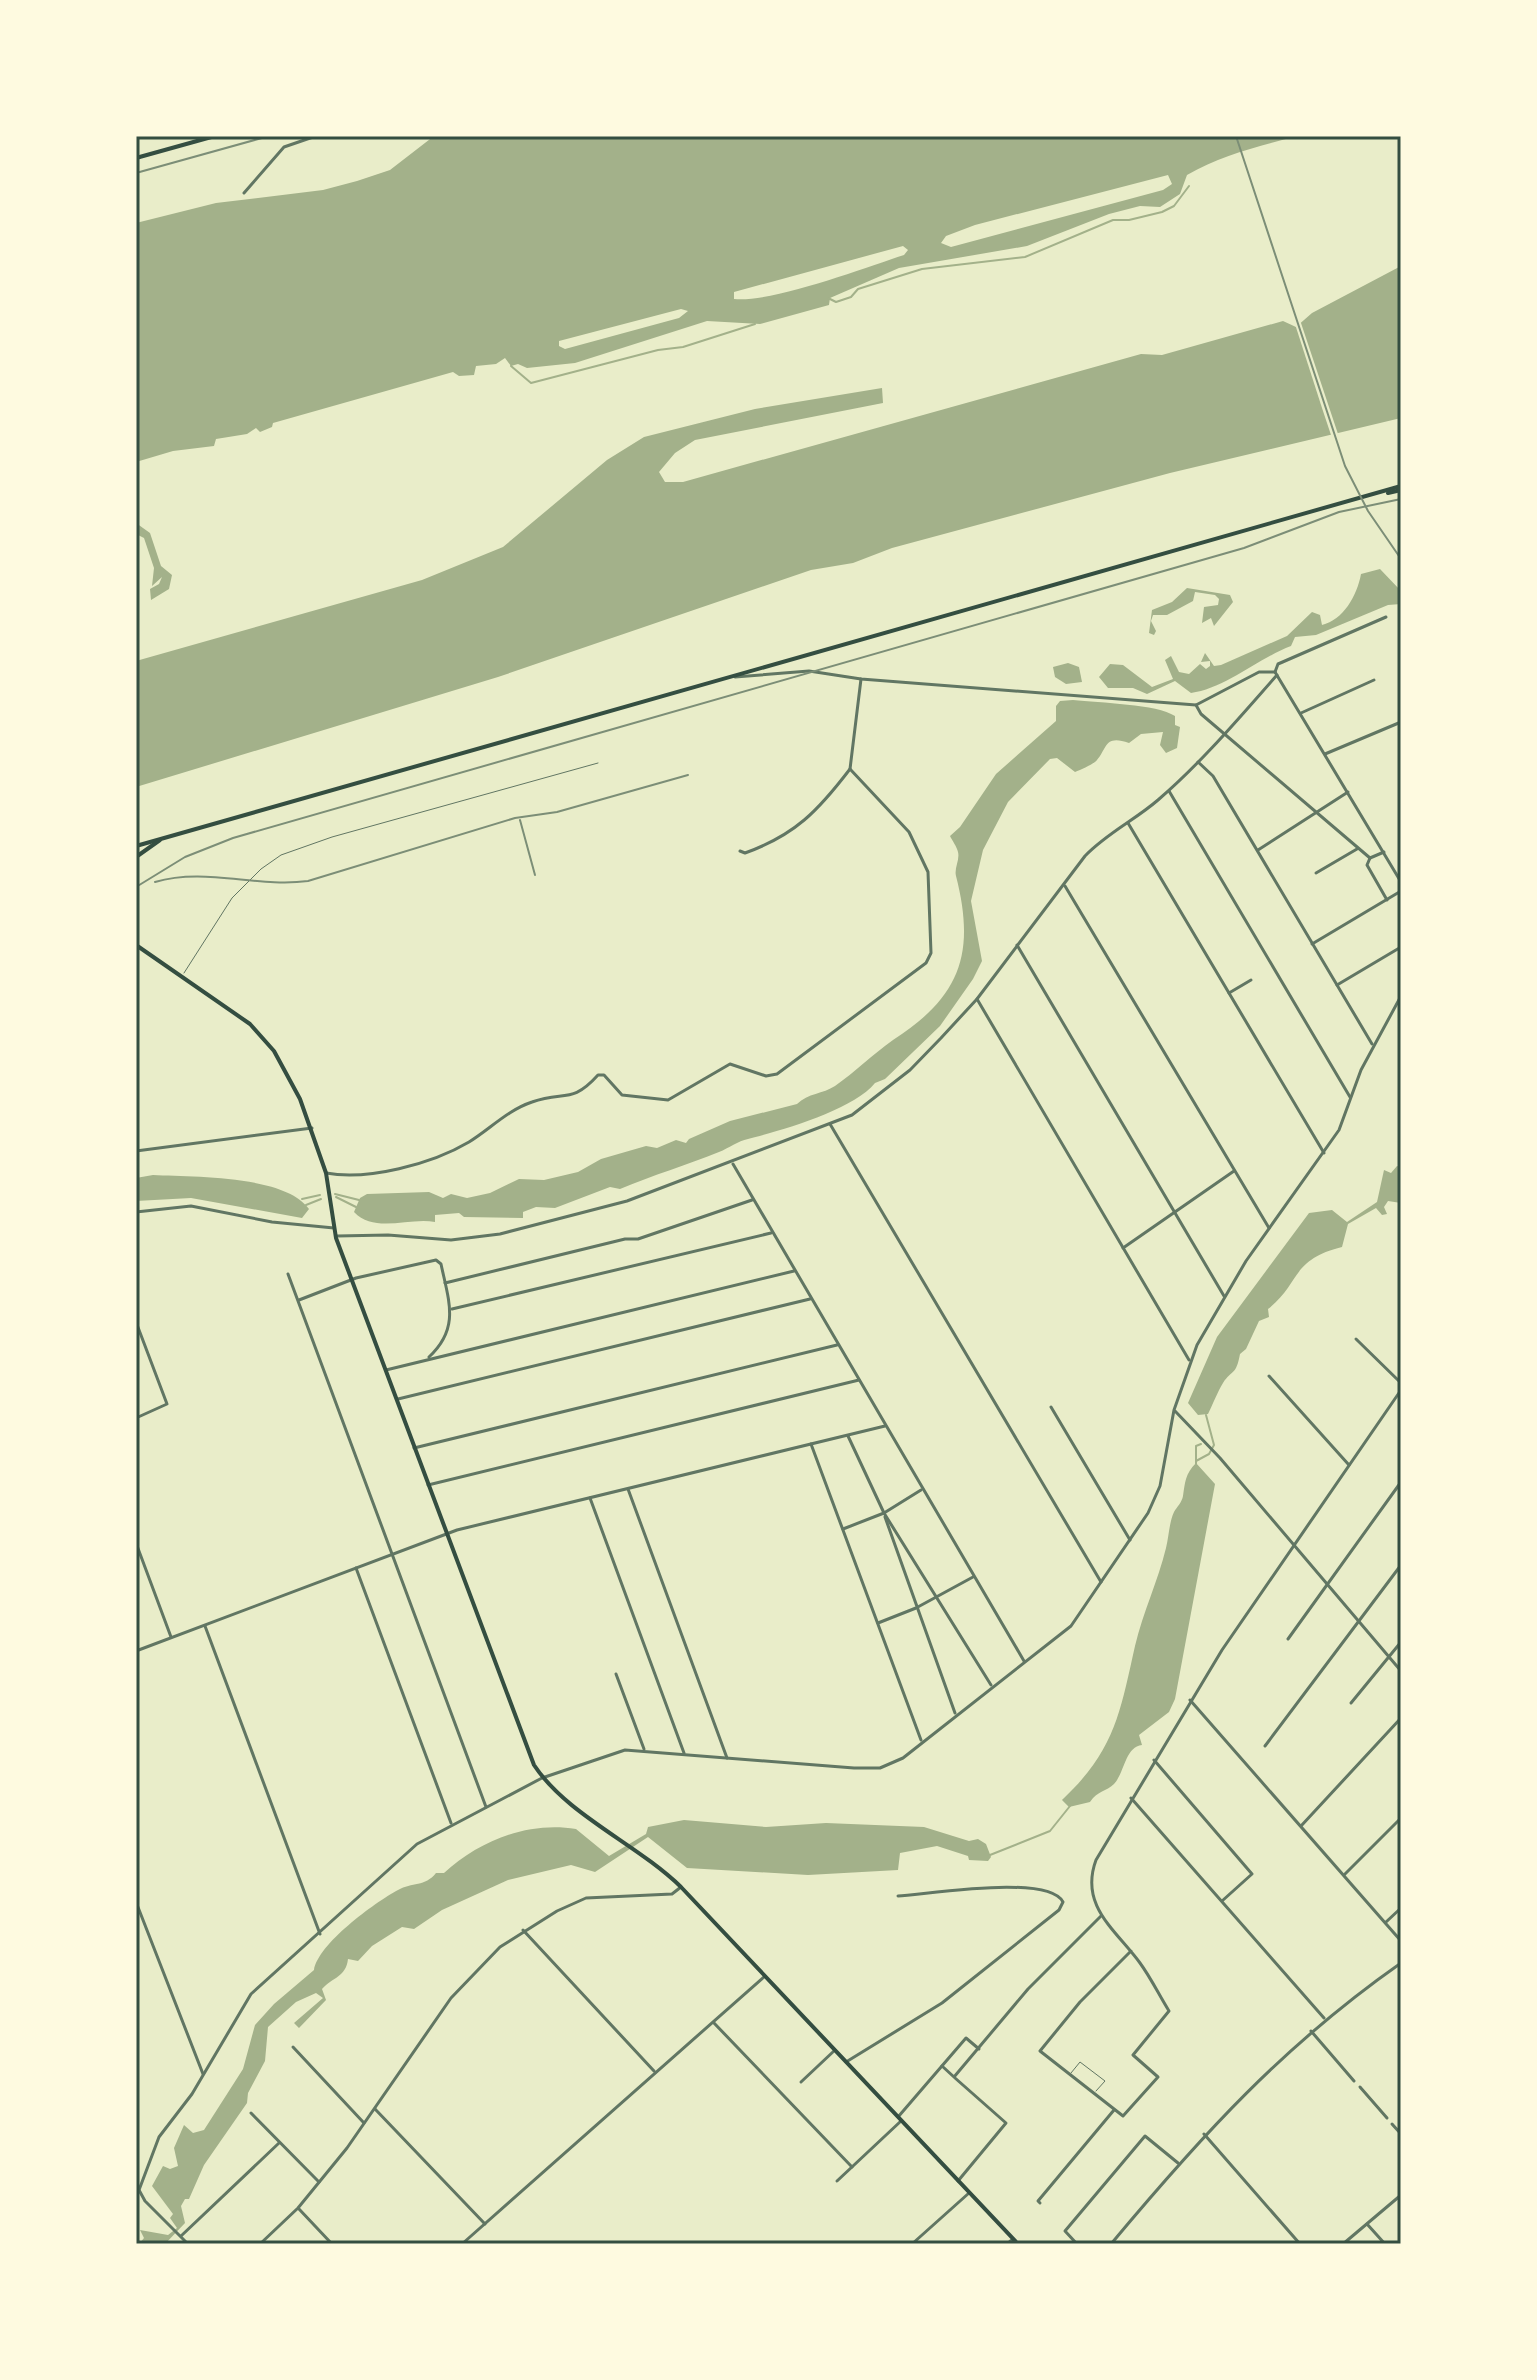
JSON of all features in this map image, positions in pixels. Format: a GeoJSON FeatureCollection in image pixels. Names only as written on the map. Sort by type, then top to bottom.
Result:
{"type":"FeatureCollection","features":[{"type":"Feature","properties":{"kind":"main road"},"geometry":{"type":"LineString","coordinates":[[136,158],[215,136]]}},
{"type":"Feature","properties":{"kind":"main road"},"geometry":{"type":"LineString","coordinates":[[136,846],[1401,488]]}},
{"type":"Feature","properties":{"kind":"main road"},"geometry":{"type":"LineString","coordinates":[[136,857],[160,840]]}},
{"type":"Feature","properties":{"kind":"main road"},"geometry":{"type":"LineString","coordinates":[[136,945],[230,1008],[264,1038],[312,1128],[326,1173],[336,1236],[445,1535],[534,1765],[542,1778],[556,1792],[640,1851],[681,1887],[1018,2244]]}},
{"type":"Feature","properties":{"kind":"street"},"geometry":{"type":"LineString","coordinates":[[244,193],[284,147],[316,136]]}},
{"type":"Feature","properties":{"kind":"street"},"geometry":{"type":"LineString","coordinates":[[336,1236],[388,1235],[451,1240],[486,1237],[610,1207],[830,1124],[873,1102],[910,1070],[977,999],[1101,840],[1169,791],[1225,735],[1276,674],[1278,664],[1386,617]]}},
{"type":"Feature","properties":{"kind":"street"},"geometry":{"type":"LineString","coordinates":[[735,677],[809,671],[861,679],[1196,705],[1259,672],[1276,674]]}},
{"type":"Feature","properties":{"kind":"street"},"geometry":{"type":"LineString","coordinates":[[1276,674],[1401,882]]}},
{"type":"Feature","properties":{"kind":"street"},"geometry":{"type":"LineString","coordinates":[[740,851],[745,853],[792,833],[828,798],[850,769],[861,679]]}},
{"type":"Feature","properties":{"kind":"street"},"geometry":{"type":"LineString","coordinates":[[1301,713],[1374,680]]}},
{"type":"Feature","properties":{"kind":"street"},"geometry":{"type":"LineString","coordinates":[[1196,705],[1225,735],[1370,858]]}},
{"type":"Feature","properties":{"kind":"street"},"geometry":{"type":"LineString","coordinates":[[1325,754],[1401,722]]}},
{"type":"Feature","properties":{"kind":"street"},"geometry":{"type":"LineString","coordinates":[[1198,762],[1213,776],[1373,1045]]}},
{"type":"Feature","properties":{"kind":"street"},"geometry":{"type":"LineString","coordinates":[[326,1173],[352,1178],[379,1174],[454,1150],[534,1101],[581,1093],[598,1075],[604,1075],[622,1095],[668,1100],[730,1064],[766,1076],[777,1074],[903,982],[926,963],[931,953],[928,872],[909,832],[850,769]]}},
{"type":"Feature","properties":{"kind":"street"},"geometry":{"type":"LineString","coordinates":[[1169,791],[1350,1097]]}},
{"type":"Feature","properties":{"kind":"street"},"geometry":{"type":"LineString","coordinates":[[1258,850],[1348,792]]}},
{"type":"Feature","properties":{"kind":"street"},"geometry":{"type":"LineString","coordinates":[[1128,823],[1324,1153]]}},
{"type":"Feature","properties":{"kind":"street"},"geometry":{"type":"LineString","coordinates":[[1316,873],[1358,848]]}},
{"type":"Feature","properties":{"kind":"street"},"geometry":{"type":"LineString","coordinates":[[1384,852],[1370,858],[1367,865],[1387,900]]}},
{"type":"Feature","properties":{"kind":"street"},"geometry":{"type":"LineString","coordinates":[[1065,886],[1269,1228]]}},
{"type":"Feature","properties":{"kind":"street"},"geometry":{"type":"LineString","coordinates":[[1312,944],[1401,891]]}},
{"type":"Feature","properties":{"kind":"street"},"geometry":{"type":"LineString","coordinates":[[1017,945],[1224,1296]]}},
{"type":"Feature","properties":{"kind":"street"},"geometry":{"type":"LineString","coordinates":[[1337,985],[1401,947]]}},
{"type":"Feature","properties":{"kind":"street"},"geometry":{"type":"LineString","coordinates":[[1229,993],[1251,980]]}},
{"type":"Feature","properties":{"kind":"street"},"geometry":{"type":"LineString","coordinates":[[188,2244],[138,2190],[159,2137],[203,2075],[251,1994],[417,1844],[542,1778],[621,1751],[644,1749],[873,1769],[894,1764],[1071,1626],[1130,1540],[1160,1486],[1174,1410],[1189,1360],[1224,1296],[1339,1130],[1373,1045],[1401,996]]}},
{"type":"Feature","properties":{"kind":"street"},"geometry":{"type":"LineString","coordinates":[[977,999],[1189,1360]]}},
{"type":"Feature","properties":{"kind":"street"},"geometry":{"type":"LineString","coordinates":[[830,1124],[1101,1583]]}},
{"type":"Feature","properties":{"kind":"street"},"geometry":{"type":"LineString","coordinates":[[136,1151],[312,1128]]}},
{"type":"Feature","properties":{"kind":"street"},"geometry":{"type":"LineString","coordinates":[[732,1163],[1024,1661]]}},
{"type":"Feature","properties":{"kind":"street"},"geometry":{"type":"LineString","coordinates":[[1123,1248],[1234,1171]]}},
{"type":"Feature","properties":{"kind":"street"},"geometry":{"type":"LineString","coordinates":[[445,1283],[625,1239],[638,1239],[752,1200]]}},
{"type":"Feature","properties":{"kind":"street"},"geometry":{"type":"LineString","coordinates":[[136,1212],[191,1206],[272,1222],[334,1228]]}},
{"type":"Feature","properties":{"kind":"street"},"geometry":{"type":"LineString","coordinates":[[452,1309],[771,1233]]}},
{"type":"Feature","properties":{"kind":"street"},"geometry":{"type":"LineString","coordinates":[[297,1301],[352,1281],[436,1260],[441,1264],[452,1309],[446,1337],[426,1360]]}},
{"type":"Feature","properties":{"kind":"street"},"geometry":{"type":"LineString","coordinates":[[384,1371],[794,1271]]}},
{"type":"Feature","properties":{"kind":"street"},"geometry":{"type":"LineString","coordinates":[[288,1274],[486,1807]]}},
{"type":"Feature","properties":{"kind":"street"},"geometry":{"type":"LineString","coordinates":[[396,1399],[810,1299]]}},
{"type":"Feature","properties":{"kind":"street"},"geometry":{"type":"LineString","coordinates":[[136,1322],[167,1404],[136,1418]]}},
{"type":"Feature","properties":{"kind":"street"},"geometry":{"type":"LineString","coordinates":[[1356,1339],[1401,1383]]}},
{"type":"Feature","properties":{"kind":"street"},"geometry":{"type":"LineString","coordinates":[[414,1448],[837,1345]]}},
{"type":"Feature","properties":{"kind":"street"},"geometry":{"type":"LineString","coordinates":[[1269,1376],[1349,1465]]}},
{"type":"Feature","properties":{"kind":"street"},"geometry":{"type":"LineString","coordinates":[[428,1485],[859,1380]]}},
{"type":"Feature","properties":{"kind":"street"},"geometry":{"type":"LineString","coordinates":[[1131,1951],[1080,2002],[1040,2051],[1121,2116],[1158,2077],[1133,2055],[1169,2011],[1131,1951],[1101,1916],[1092,1893],[1091,1875],[1131,1798],[1190,1700],[1400,1393]]}},
{"type":"Feature","properties":{"kind":"street"},"geometry":{"type":"LineString","coordinates":[[1051,1407],[1130,1540]]}},
{"type":"Feature","properties":{"kind":"street"},"geometry":{"type":"LineString","coordinates":[[1174,1410],[1215,1453],[1401,1671]]}},
{"type":"Feature","properties":{"kind":"street"},"geometry":{"type":"LineString","coordinates":[[136,1651],[445,1535],[885,1426]]}},
{"type":"Feature","properties":{"kind":"street"},"geometry":{"type":"LineString","coordinates":[[848,1436],[884,1513],[956,1713]]}},
{"type":"Feature","properties":{"kind":"street"},"geometry":{"type":"LineString","coordinates":[[811,1444],[922,1742]]}},
{"type":"Feature","properties":{"kind":"street"},"geometry":{"type":"LineString","coordinates":[[1288,1639],[1401,1482]]}},
{"type":"Feature","properties":{"kind":"street"},"geometry":{"type":"LineString","coordinates":[[628,1489],[727,1758]]}},
{"type":"Feature","properties":{"kind":"street"},"geometry":{"type":"LineString","coordinates":[[843,1529],[884,1513],[923,1489]]}},
{"type":"Feature","properties":{"kind":"street"},"geometry":{"type":"LineString","coordinates":[[590,1498],[684,1754]]}},
{"type":"Feature","properties":{"kind":"street"},"geometry":{"type":"LineString","coordinates":[[884,1513],[991,1686]]}},
{"type":"Feature","properties":{"kind":"street"},"geometry":{"type":"LineString","coordinates":[[136,1543],[171,1637]]}},
{"type":"Feature","properties":{"kind":"street"},"geometry":{"type":"LineString","coordinates":[[1265,1746],[1356,1619],[1401,1565]]}},
{"type":"Feature","properties":{"kind":"street"},"geometry":{"type":"LineString","coordinates":[[356,1568],[452,1825]]}},
{"type":"Feature","properties":{"kind":"street"},"geometry":{"type":"LineString","coordinates":[[878,1623],[937,1598],[973,1577]]}},
{"type":"Feature","properties":{"kind":"street"},"geometry":{"type":"LineString","coordinates":[[205,1625],[320,1934]]}},
{"type":"Feature","properties":{"kind":"street"},"geometry":{"type":"LineString","coordinates":[[1351,1703],[1401,1642]]}},
{"type":"Feature","properties":{"kind":"street"},"geometry":{"type":"LineString","coordinates":[[616,1674],[644,1749]]}},
{"type":"Feature","properties":{"kind":"street"},"geometry":{"type":"LineString","coordinates":[[1190,1700],[1401,1941]]}},
{"type":"Feature","properties":{"kind":"street"},"geometry":{"type":"LineString","coordinates":[[1301,1826],[1401,1718]]}},
{"type":"Feature","properties":{"kind":"street"},"geometry":{"type":"LineString","coordinates":[[1154,1760],[1252,1874],[1222,1901]]}},
{"type":"Feature","properties":{"kind":"street"},"geometry":{"type":"LineString","coordinates":[[1131,1798],[1324,2018]]}},
{"type":"Feature","properties":{"kind":"street"},"geometry":{"type":"LineString","coordinates":[[1344,1875],[1401,1818]]}},
{"type":"Feature","properties":{"kind":"street"},"geometry":{"type":"LineString","coordinates":[[846,2062],[942,2003],[1059,1910],[1062,1898],[1028,1886],[898,1896]]}},
{"type":"Feature","properties":{"kind":"street"},"geometry":{"type":"LineString","coordinates":[[260,2244],[298,2208],[365,2123],[451,1998],[500,1947],[523,1930],[573,1902],[613,1896],[672,1894],[681,1887]]}},
{"type":"Feature","properties":{"kind":"street"},"geometry":{"type":"LineString","coordinates":[[136,1902],[203,2075]]}},
{"type":"Feature","properties":{"kind":"street"},"geometry":{"type":"LineString","coordinates":[[1385,1923],[1401,1908]]}},
{"type":"Feature","properties":{"kind":"street"},"geometry":{"type":"LineString","coordinates":[[954,2077],[1028,1989],[1043,1978],[1101,1916]]}},
{"type":"Feature","properties":{"kind":"street"},"geometry":{"type":"LineString","coordinates":[[523,1930],[655,2072]]}},
{"type":"Feature","properties":{"kind":"street"},"geometry":{"type":"LineString","coordinates":[[1111,2244],[1204,2134],[1324,2018],[1401,1963]]}},
{"type":"Feature","properties":{"kind":"street"},"geometry":{"type":"LineString","coordinates":[[462,2244],[765,1976]]}},
{"type":"Feature","properties":{"kind":"street"},"geometry":{"type":"LineString","coordinates":[[713,2022],[852,2167]]}},
{"type":"Feature","properties":{"kind":"street"},"geometry":{"type":"LineString","coordinates":[[1311,2031],[1354,2081]]}},
{"type":"Feature","properties":{"kind":"street"},"geometry":{"type":"LineString","coordinates":[[837,2181],[900,2119],[966,2038],[979,2049]]}},
{"type":"Feature","properties":{"kind":"street"},"geometry":{"type":"LineString","coordinates":[[293,2047],[365,2123]]}},
{"type":"Feature","properties":{"kind":"street"},"geometry":{"type":"LineString","coordinates":[[801,2082],[835,2050]]}},
{"type":"Feature","properties":{"kind":"street"},"geometry":{"type":"LineString","coordinates":[[942,2066],[1006,2122],[958,2181]]}},
{"type":"Feature","properties":{"kind":"street"},"geometry":{"type":"LineString","coordinates":[[1360,2087],[1387,2118]]}},
{"type":"Feature","properties":{"kind":"street"},"geometry":{"type":"LineString","coordinates":[[375,2109],[485,2224]]}},
{"type":"Feature","properties":{"kind":"street"},"geometry":{"type":"LineString","coordinates":[[1040,2203],[1038,2201],[1114,2110]]}},
{"type":"Feature","properties":{"kind":"street"},"geometry":{"type":"LineString","coordinates":[[251,2113],[319,2182]]}},
{"type":"Feature","properties":{"kind":"street"},"geometry":{"type":"LineString","coordinates":[[1392,2124],[1401,2134]]}},
{"type":"Feature","properties":{"kind":"street"},"geometry":{"type":"LineString","coordinates":[[1204,2134],[1300,2244]]}},
{"type":"Feature","properties":{"kind":"street"},"geometry":{"type":"LineString","coordinates":[[1077,2244],[1065,2231],[1145,2136],[1178,2163]]}},
{"type":"Feature","properties":{"kind":"street"},"geometry":{"type":"LineString","coordinates":[[179,2235],[279,2143]]}},
{"type":"Feature","properties":{"kind":"street"},"geometry":{"type":"LineString","coordinates":[[912,2244],[969,2193]]}},
{"type":"Feature","properties":{"kind":"street"},"geometry":{"type":"LineString","coordinates":[[1343,2244],[1401,2195]]}},
{"type":"Feature","properties":{"kind":"street"},"geometry":{"type":"LineString","coordinates":[[298,2208],[332,2244]]}},
{"type":"Feature","properties":{"kind":"street"},"geometry":{"type":"LineString","coordinates":[[1367,2224],[1385,2244]]}},
{"type":"Feature","properties":{"kind":"street"},"geometry":{"type":"LineString","coordinates":[[1007,2244],[1013,2239]]}},
{"type":"Feature","properties":{"kind":"lane"},"geometry":{"type":"LineString","coordinates":[[182,975],[232,898],[261,869],[281,855],[507,785],[598,763]]}},
{"type":"Feature","properties":{"kind":"lane"},"geometry":{"type":"LineString","coordinates":[[1070,2075],[1080,2062],[1105,2081],[1093,2094]]}},
{"type":"Feature","properties":{"kind":"shaded area"},"geometry":{"type":"Polygon","coordinates":[[[434,136],[1298,136],[1241,152],[1200,168],[1187,175],[1180,194],[1160,207],[1140,206],[1109,214],[1027,246],[899,268],[830,298],[829,305],[760,324],[707,321],[575,363],[527,368],[518,364],[511,366],[505,358],[496,364],[476,366],[474,375],[459,376],[453,372],[273,423],[272,427],[260,432],[256,428],[247,434],[216,439],[214,446],[173,451],[136,462],[136,223],[216,203],[323,190],[390,170],[434,136]],[[1168,175],[975,225],[946,236],[941,243],[951,247],[1163,190],[1172,184],[1168,175]],[[903,246],[734,292],[734,299],[771,296],[843,276],[904,255],[908,250],[903,246]],[[681,309],[559,341],[559,346],[565,349],[679,318],[688,311],[681,309]]]}},
{"type":"Feature","properties":{"kind":"shaded area"},"geometry":{"type":"Polygon","coordinates":[[[1401,266],[1401,418],[1170,473],[892,548],[853,563],[811,570],[498,677],[136,787],[136,661],[422,580],[503,547],[607,460],[644,437],[755,409],[882,388],[883,403],[695,440],[675,453],[659,472],[665,482],[683,482],[1141,354],[1162,355],[1283,321],[1296,327],[1312,313],[1401,266]]]}},
{"type":"Feature","properties":{"kind":"shaded area"},"geometry":{"type":"Polygon","coordinates":[[[136,523],[150,533],[161,566],[172,575],[169,589],[151,600],[150,589],[159,584],[162,577],[152,586],[154,568],[144,538],[136,534],[136,523]]]}},
{"type":"Feature","properties":{"kind":"shaded area"},"geometry":{"type":"Polygon","coordinates":[[[1380,569],[1401,591],[1401,604],[1388,605],[1316,635],[1295,637],[1291,646],[1216,686],[1191,693],[1175,681],[1147,694],[1133,688],[1108,688],[1099,677],[1110,664],[1123,665],[1152,687],[1173,679],[1165,660],[1171,656],[1179,672],[1189,674],[1200,664],[1206,669],[1210,666],[1210,661],[1201,662],[1205,653],[1214,666],[1221,665],[1287,636],[1312,612],[1320,615],[1322,625],[1330,622],[1348,606],[1361,574],[1380,569]]]}},
{"type":"Feature","properties":{"kind":"shaded area"},"geometry":{"type":"Polygon","coordinates":[[[1187,588],[1230,595],[1233,602],[1214,626],[1211,618],[1202,623],[1204,607],[1218,605],[1219,599],[1215,595],[1195,592],[1193,601],[1167,615],[1153,615],[1151,621],[1156,631],[1154,635],[1149,633],[1152,610],[1172,602],[1187,588]]]}},
{"type":"Feature","properties":{"kind":"shaded area"},"geometry":{"type":"Polygon","coordinates":[[[1068,663],[1079,667],[1082,682],[1066,684],[1055,677],[1053,667],[1068,663]]]}},
{"type":"Feature","properties":{"kind":"shaded area"},"geometry":{"type":"Polygon","coordinates":[[[1060,701],[1142,706],[1167,712],[1175,716],[1175,725],[1180,727],[1177,748],[1166,753],[1160,745],[1163,732],[1141,734],[1129,743],[1115,740],[1107,744],[1095,762],[1075,772],[1057,758],[1050,759],[1008,802],[983,850],[971,901],[982,961],[940,1026],[885,1079],[851,1102],[816,1118],[744,1140],[620,1189],[610,1187],[555,1208],[536,1207],[523,1212],[523,1218],[464,1217],[459,1213],[435,1215],[435,1222],[382,1224],[362,1219],[354,1212],[360,1198],[367,1194],[429,1192],[443,1198],[451,1194],[467,1198],[490,1193],[519,1179],[544,1180],[578,1172],[601,1159],[646,1146],[657,1148],[676,1140],[686,1143],[730,1121],[797,1104],[835,1086],[916,1024],[948,990],[963,951],[964,928],[956,873],[958,852],[950,836],[960,827],[996,774],[1056,721],[1056,706],[1060,701]]]}},
{"type":"Feature","properties":{"kind":"shaded area"},"geometry":{"type":"Polygon","coordinates":[[[1397,1166],[1401,1167],[1401,1203],[1388,1201],[1384,1207],[1387,1214],[1382,1215],[1376,1208],[1348,1224],[1342,1247],[1325,1252],[1304,1265],[1268,1309],[1269,1317],[1259,1321],[1208,1414],[1198,1415],[1188,1403],[1217,1337],[1309,1213],[1332,1210],[1347,1222],[1377,1202],[1384,1170],[1391,1173],[1397,1166]]]}},
{"type":"Feature","properties":{"kind":"shaded area"},"geometry":{"type":"Polygon","coordinates":[[[153,1175],[260,1184],[297,1198],[309,1209],[302,1218],[191,1198],[136,1201],[136,1178],[153,1175]]]}},
{"type":"Feature","properties":{"kind":"shaded area"},"geometry":{"type":"Polygon","coordinates":[[[1196,1463],[1215,1484],[1175,1699],[1169,1712],[1139,1735],[1142,1745],[1132,1750],[1114,1784],[1090,1802],[1069,1807],[1062,1800],[1094,1764],[1113,1729],[1138,1633],[1163,1560],[1172,1516],[1196,1463]]]}},
{"type":"Feature","properties":{"kind":"shaded area"},"geometry":{"type":"Polygon","coordinates":[[[684,1820],[766,1827],[826,1823],[924,1827],[969,1841],[978,1839],[986,1844],[991,1857],[988,1861],[969,1860],[968,1856],[937,1846],[900,1853],[898,1870],[808,1875],[687,1868],[648,1837],[595,1872],[571,1865],[508,1880],[442,1910],[414,1929],[402,1927],[372,1946],[358,1961],[348,1959],[342,1973],[322,1989],[326,2000],[299,2028],[294,2023],[323,1998],[316,1993],[296,2002],[268,2027],[265,2061],[248,2093],[247,2103],[204,2165],[189,2199],[185,2199],[181,2206],[185,2223],[165,2244],[139,2244],[144,2238],[140,2230],[168,2235],[177,2228],[170,2218],[173,2214],[152,2186],[163,2166],[170,2169],[178,2166],[174,2148],[184,2125],[193,2133],[204,2130],[243,2069],[255,2025],[274,2004],[314,1970],[325,1948],[362,1914],[398,1890],[423,1882],[436,1873],[444,1873],[488,1843],[522,1831],[558,1827],[576,1829],[609,1856],[646,1834],[648,1827],[684,1820]]]}},
{"type":"Feature","properties":{"kind":"pier"},"geometry":{"type":"Polygon","coordinates":[[[1300,320],[1339,437],[1332,438],[1322,408],[1294,321],[1300,320]]]}},
{"type":"Feature","properties":{"kind":"waterway"},"geometry":{"type":"LineString","coordinates":[[828,298],[836,302],[851,297],[858,289],[922,269],[1025,257],[1113,220],[1129,220],[1162,212],[1174,206],[1189,186]]}},
{"type":"Feature","properties":{"kind":"waterway"},"geometry":{"type":"LineString","coordinates":[[511,366],[531,383],[658,350],[683,347],[755,324]]}},
{"type":"Feature","properties":{"kind":"waterway"},"geometry":{"type":"LineString","coordinates":[[335,1194],[359,1200]]}},
{"type":"Feature","properties":{"kind":"waterway"},"geometry":{"type":"LineString","coordinates":[[302,1199],[320,1195]]}},
{"type":"Feature","properties":{"kind":"waterway"},"geometry":{"type":"LineString","coordinates":[[336,1197],[356,1207]]}},
{"type":"Feature","properties":{"kind":"waterway"},"geometry":{"type":"LineString","coordinates":[[306,1205],[321,1199]]}},
{"type":"Feature","properties":{"kind":"waterway"},"geometry":{"type":"LineString","coordinates":[[1196,1461],[1209,1454],[1214,1445],[1206,1415]]}},
{"type":"Feature","properties":{"kind":"waterway"},"geometry":{"type":"LineString","coordinates":[[1196,1465],[1196,1446],[1201,1444]]}},
{"type":"Feature","properties":{"kind":"waterway"},"geometry":{"type":"LineString","coordinates":[[990,1855],[1050,1831],[1070,1806]]}},
{"type":"Feature","properties":{"kind":"railway"},"geometry":{"type":"LineString","coordinates":[[136,173],[269,136]]}},
{"type":"Feature","properties":{"kind":"railway"},"geometry":{"type":"LineString","coordinates":[[1236,136],[1345,466],[1368,511],[1401,559]]}},
{"type":"Feature","properties":{"kind":"railway"},"geometry":{"type":"LineString","coordinates":[[136,887],[185,857],[233,838],[1244,548],[1339,512],[1401,499]]}},
{"type":"Feature","properties":{"kind":"railway"},"geometry":{"type":"LineString","coordinates":[[155,882],[193,876],[270,882],[308,881],[515,818],[557,812],[688,775]]}},
{"type":"Feature","properties":{"kind":"railway"},"geometry":{"type":"LineString","coordinates":[[520,820],[535,875]]}}]}
